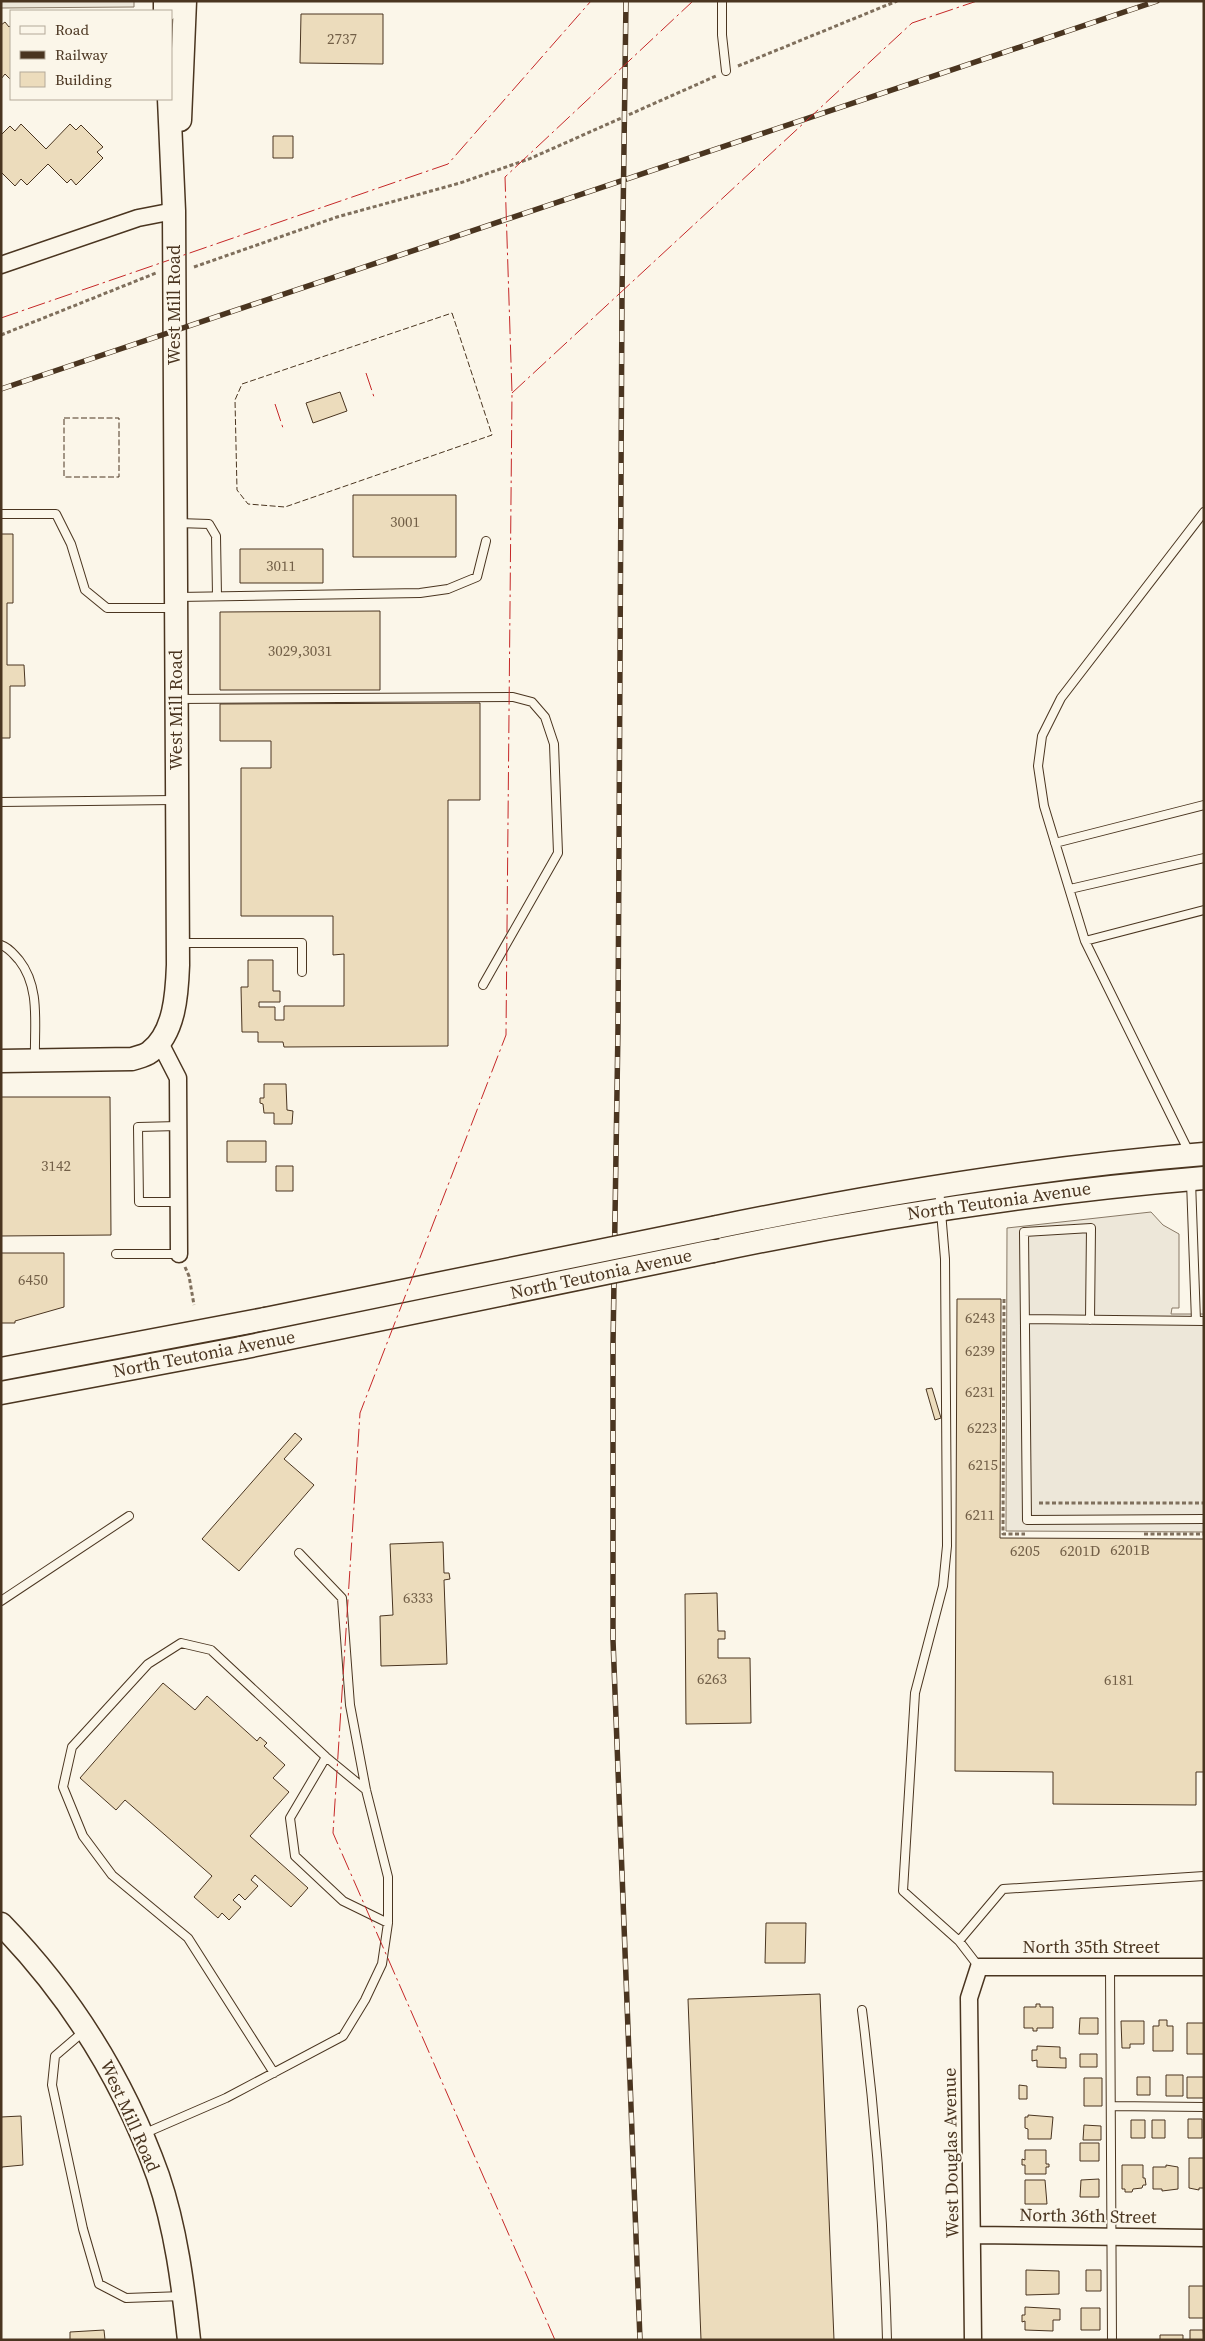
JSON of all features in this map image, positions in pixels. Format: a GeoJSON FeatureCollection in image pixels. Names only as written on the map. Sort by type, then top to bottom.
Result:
{"type":"FeatureCollection","features":[{"type":"Feature","properties":{"kind":"main road","name":"West Mill Road"},"geometry":{"type":"LineString","coordinates":[[174,211],[185,1]]}},
{"type":"Feature","properties":{"kind":"main road","name":"West Mill Road"},"geometry":{"type":"LineString","coordinates":[[160,1042],[174,1008],[177,983],[174,211],[169,100]]}},
{"type":"Feature","properties":{"kind":"main road"},"geometry":{"type":"LineString","coordinates":[[1,1061],[132,1059],[149,1053],[160,1042]]}},
{"type":"Feature","properties":{"kind":"main road","name":"North Teutonia Avenue"},"geometry":{"type":"LineString","coordinates":[[1,1369],[717,1227],[939,1185],[1035,1172],[1195,1167]]}},
{"type":"Feature","properties":{"kind":"main road","name":"North Teutonia Avenue"},"geometry":{"type":"LineString","coordinates":[[1,1393],[240,1348],[867,1220],[1095,1188],[1195,1167]]}},
{"type":"Feature","properties":{"kind":"main road","name":"West Mill Road"},"geometry":{"type":"LineString","coordinates":[[1,1924],[32,1956],[87,2029],[104,2058],[141,2135],[158,2178],[174,2239],[184,2296],[189,2340]]}},
{"type":"Feature","properties":{"kind":"street"},"geometry":{"type":"LineString","coordinates":[[1,265],[138,218],[174,211]]}},
{"type":"Feature","properties":{"kind":"street"},"geometry":{"type":"LineString","coordinates":[[160,1042],[178,1078],[179,1254]]}},
{"type":"Feature","properties":{"kind":"street","name":"North 35th Street"},"geometry":{"type":"LineString","coordinates":[[979,1967],[1204,1967]]}},
{"type":"Feature","properties":{"kind":"street","name":"West Douglas Avenue"},"geometry":{"type":"LineString","coordinates":[[973,2340],[969,1998],[979,1967]]}},
{"type":"Feature","properties":{"kind":"street","name":"North 36th Street"},"geometry":{"type":"LineString","coordinates":[[972,2235],[1204,2238]]}},
{"type":"Feature","properties":{"kind":"lane"},"geometry":{"type":"LineString","coordinates":[[722,1],[722,35],[726,71]]}},
{"type":"Feature","properties":{"kind":"lane"},"geometry":{"type":"LineString","coordinates":[[1025,1319],[1200,1321],[1195,1167],[1085,941],[1044,806],[1038,766],[1042,736],[1062,698],[1204,512]]}},
{"type":"Feature","properties":{"kind":"lane"},"geometry":{"type":"LineString","coordinates":[[1,514],[56,514],[71,544],[85,590],[107,608],[176,602],[217,596],[420,593],[448,589],[477,576],[486,541]]}},
{"type":"Feature","properties":{"kind":"lane"},"geometry":{"type":"LineString","coordinates":[[175,522],[209,524],[214,529],[216,536],[217,596]]}},
{"type":"Feature","properties":{"kind":"lane"},"geometry":{"type":"LineString","coordinates":[[176,698],[513,697],[532,702],[545,717],[554,744],[558,852],[484,986]]}},
{"type":"Feature","properties":{"kind":"lane"},"geometry":{"type":"LineString","coordinates":[[1,802],[177,800]]}},
{"type":"Feature","properties":{"kind":"lane"},"geometry":{"type":"LineString","coordinates":[[1055,842],[1204,805]]}},
{"type":"Feature","properties":{"kind":"lane"},"geometry":{"type":"LineString","coordinates":[[1070,889],[1204,858]]}},
{"type":"Feature","properties":{"kind":"lane"},"geometry":{"type":"LineString","coordinates":[[1085,941],[1204,910]]}},
{"type":"Feature","properties":{"kind":"lane"},"geometry":{"type":"LineString","coordinates":[[177,943],[302,943],[302,972]]}},
{"type":"Feature","properties":{"kind":"lane"},"geometry":{"type":"LineString","coordinates":[[1,945],[8,948],[26,970],[35,992],[35,1061]]}},
{"type":"Feature","properties":{"kind":"lane"},"geometry":{"type":"LineString","coordinates":[[178,1126],[138,1127],[139,1202],[179,1202]]}},
{"type":"Feature","properties":{"kind":"lane"},"geometry":{"type":"LineString","coordinates":[[939,1185],[945,1259],[947,1546],[943,1586],[915,1693],[903,1891],[959,1941],[979,1967]]}},
{"type":"Feature","properties":{"kind":"lane"},"geometry":{"type":"LineString","coordinates":[[1090,1320],[1091,1228],[1024,1232],[1028,1520],[1204,1519]]}},
{"type":"Feature","properties":{"kind":"lane"},"geometry":{"type":"LineString","coordinates":[[116,1254],[179,1254]]}},
{"type":"Feature","properties":{"kind":"lane"},"geometry":{"type":"LineString","coordinates":[[1,1601],[129,1516]]}},
{"type":"Feature","properties":{"kind":"lane"},"geometry":{"type":"LineString","coordinates":[[141,2135],[226,2098],[343,2036],[365,2000],[382,1964],[388,1923],[388,1877],[366,1790],[350,1705],[342,1598],[299,1553]]}},
{"type":"Feature","properties":{"kind":"lane"},"geometry":{"type":"LineString","coordinates":[[274,2073],[188,1938],[112,1875],[83,1836],[63,1787],[72,1747],[148,1664],[181,1643],[211,1650],[326,1757],[366,1790]]}},
{"type":"Feature","properties":{"kind":"lane"},"geometry":{"type":"LineString","coordinates":[[326,1757],[290,1818],[295,1856],[343,1901],[388,1923]]}},
{"type":"Feature","properties":{"kind":"lane"},"geometry":{"type":"LineString","coordinates":[[959,1941],[1002,1889],[1204,1876]]}},
{"type":"Feature","properties":{"kind":"lane"},"geometry":{"type":"LineString","coordinates":[[1110,1967],[1112,2340]]}},
{"type":"Feature","properties":{"kind":"lane"},"geometry":{"type":"LineString","coordinates":[[862,2010],[875,2110],[883,2212],[887,2340]]}},
{"type":"Feature","properties":{"kind":"lane"},"geometry":{"type":"LineString","coordinates":[[87,2029],[55,2056],[52,2085],[83,2229],[99,2284],[126,2298],[184,2296]]}},
{"type":"Feature","properties":{"kind":"lane"},"geometry":{"type":"LineString","coordinates":[[1111,2106],[1204,2106]]}},
{"type":"Feature","properties":{"kind":"path"},"geometry":{"type":"LineString","coordinates":[[190,268],[337,217],[460,183],[529,159],[726,71],[897,1]]}},
{"type":"Feature","properties":{"kind":"path"},"geometry":{"type":"LineString","coordinates":[[1,335],[157,273]]}},
{"type":"Feature","properties":{"kind":"path"},"geometry":{"type":"LineString","coordinates":[[179,1254],[189,1276],[194,1305]]}},
{"type":"Feature","properties":{"kind":"path"},"geometry":{"type":"LineString","coordinates":[[1004,1299],[1003,1534],[1032,1534]]}},
{"type":"Feature","properties":{"kind":"path"},"geometry":{"type":"LineString","coordinates":[[1027,1503],[1204,1503]]}},
{"type":"Feature","properties":{"kind":"path"},"geometry":{"type":"LineString","coordinates":[[1140,1534],[1204,1534]]}},
{"type":"Feature","properties":{"kind":"shaded area"},"geometry":{"type":"Polygon","coordinates":[[[1,1],[134,1],[134,7],[1,8],[1,1]]]}},
{"type":"Feature","properties":{"kind":"shaded area"},"geometry":{"type":"Polygon","coordinates":[[[1151,1212],[1163,1225],[1179,1234],[1179,1308],[1172,1308],[1171,1314],[1204,1314],[1204,1532],[1006,1531],[1007,1228],[1151,1212]]]}},
{"type":"Feature","properties":{"kind":"building"},"geometry":{"type":"Polygon","coordinates":[[[301,14],[383,14],[383,64],[300,63],[301,14]]]}},
{"type":"Feature","properties":{"kind":"building"},"geometry":{"type":"Polygon","coordinates":[[[5,22],[10,26],[10,79],[5,74],[1,79],[1,25],[5,22]]]}},
{"type":"Feature","properties":{"kind":"building"},"geometry":{"type":"Polygon","coordinates":[[[21,124],[46,149],[70,124],[76,130],[81,125],[103,147],[97,152],[103,158],[76,185],[71,179],[67,183],[48,164],[27,185],[21,179],[15,186],[1,172],[1,135],[10,126],[15,131],[21,124]]]}},
{"type":"Feature","properties":{"kind":"building"},"geometry":{"type":"Polygon","coordinates":[[[273,136],[293,136],[293,158],[273,158],[273,136]]]}},
{"type":"Feature","properties":{"kind":"building"},"geometry":{"type":"Polygon","coordinates":[[[340,392],[347,411],[313,423],[306,403],[340,392]]]}},
{"type":"Feature","properties":{"kind":"building"},"geometry":{"type":"Polygon","coordinates":[[[353,495],[456,495],[456,557],[353,557],[353,495]]]}},
{"type":"Feature","properties":{"kind":"building"},"geometry":{"type":"Polygon","coordinates":[[[1,534],[13,534],[13,603],[7,603],[7,665],[24,665],[25,683],[25,686],[10,686],[10,738],[1,738],[1,534]]]}},
{"type":"Feature","properties":{"kind":"building"},"geometry":{"type":"Polygon","coordinates":[[[240,549],[323,549],[323,583],[240,583],[240,549]]]}},
{"type":"Feature","properties":{"kind":"building"},"geometry":{"type":"Polygon","coordinates":[[[380,611],[380,690],[220,690],[220,612],[380,611]]]}},
{"type":"Feature","properties":{"kind":"building"},"geometry":{"type":"Polygon","coordinates":[[[480,703],[480,800],[448,800],[448,1046],[284,1047],[283,1042],[258,1042],[258,1032],[242,1032],[241,987],[248,987],[248,960],[273,960],[273,991],[280,991],[280,1002],[259,1002],[259,1007],[275,1007],[275,1020],[284,1020],[284,1006],[344,1006],[344,954],[333,955],[333,916],[241,916],[241,768],[271,768],[271,741],[220,741],[220,704],[480,703]]]}},
{"type":"Feature","properties":{"kind":"building"},"geometry":{"type":"Polygon","coordinates":[[[264,1084],[286,1084],[287,1110],[293,1111],[292,1124],[274,1124],[274,1113],[264,1113],[260,1098],[264,1098],[264,1084]]]}},
{"type":"Feature","properties":{"kind":"building"},"geometry":{"type":"Polygon","coordinates":[[[1,1097],[110,1097],[111,1235],[1,1236],[1,1097]]]}},
{"type":"Feature","properties":{"kind":"building"},"geometry":{"type":"Polygon","coordinates":[[[227,1141],[266,1141],[266,1162],[227,1162],[227,1141]]]}},
{"type":"Feature","properties":{"kind":"building"},"geometry":{"type":"Polygon","coordinates":[[[276,1166],[293,1166],[293,1191],[276,1191],[276,1166]]]}},
{"type":"Feature","properties":{"kind":"building"},"geometry":{"type":"Polygon","coordinates":[[[1,1253],[64,1253],[64,1307],[15,1321],[15,1323],[1,1323],[1,1253]]]}},
{"type":"Feature","properties":{"kind":"building"},"geometry":{"type":"Polygon","coordinates":[[[957,1299],[1001,1299],[1000,1538],[1204,1539],[1204,1772],[1196,1772],[1196,1805],[1053,1804],[1053,1772],[955,1771],[957,1299]]]}},
{"type":"Feature","properties":{"kind":"building"},"geometry":{"type":"Polygon","coordinates":[[[932,1388],[941,1418],[935,1420],[926,1389],[932,1388]]]}},
{"type":"Feature","properties":{"kind":"building"},"geometry":{"type":"Polygon","coordinates":[[[295,1433],[302,1439],[284,1459],[314,1485],[239,1571],[202,1539],[295,1433]]]}},
{"type":"Feature","properties":{"kind":"building"},"geometry":{"type":"Polygon","coordinates":[[[443,1542],[444,1573],[449,1573],[450,1579],[444,1580],[447,1664],[381,1666],[380,1616],[393,1615],[390,1544],[443,1542]]]}},
{"type":"Feature","properties":{"kind":"building"},"geometry":{"type":"Polygon","coordinates":[[[717,1593],[718,1631],[725,1631],[725,1639],[718,1639],[718,1658],[750,1658],[751,1723],[686,1724],[685,1594],[717,1593]]]}},
{"type":"Feature","properties":{"kind":"building"},"geometry":{"type":"Polygon","coordinates":[[[163,1683],[195,1710],[207,1696],[257,1741],[260,1737],[267,1743],[264,1746],[285,1765],[273,1778],[289,1792],[250,1836],[308,1888],[291,1907],[255,1875],[251,1880],[258,1886],[245,1900],[239,1894],[233,1900],[241,1907],[229,1920],[222,1913],[218,1918],[194,1897],[212,1876],[125,1800],[116,1810],[80,1778],[163,1683]]]}},
{"type":"Feature","properties":{"kind":"building"},"geometry":{"type":"Polygon","coordinates":[[[766,1923],[806,1923],[805,1963],[765,1963],[766,1923]]]}},
{"type":"Feature","properties":{"kind":"building"},"geometry":{"type":"Polygon","coordinates":[[[820,1994],[834,2340],[701,2340],[688,1999],[820,1994]]]}},
{"type":"Feature","properties":{"kind":"building"},"geometry":{"type":"Polygon","coordinates":[[[1036,2004],[1040,2004],[1040,2007],[1053,2007],[1053,2028],[1037,2028],[1037,2031],[1033,2031],[1033,2028],[1024,2028],[1024,2007],[1036,2007],[1036,2004]]]}},
{"type":"Feature","properties":{"kind":"building"},"geometry":{"type":"Polygon","coordinates":[[[1080,2018],[1098,2018],[1098,2034],[1079,2034],[1080,2018]]]}},
{"type":"Feature","properties":{"kind":"building"},"geometry":{"type":"Polygon","coordinates":[[[1159,2020],[1167,2020],[1167,2026],[1173,2026],[1173,2051],[1153,2051],[1153,2026],[1159,2026],[1159,2020]]]}},
{"type":"Feature","properties":{"kind":"building"},"geometry":{"type":"Polygon","coordinates":[[[1121,2021],[1144,2021],[1144,2044],[1130,2044],[1130,2048],[1122,2048],[1121,2021]]]}},
{"type":"Feature","properties":{"kind":"building"},"geometry":{"type":"Polygon","coordinates":[[[1187,2023],[1204,2023],[1204,2054],[1187,2054],[1187,2023]]]}},
{"type":"Feature","properties":{"kind":"building"},"geometry":{"type":"Polygon","coordinates":[[[1037,2046],[1060,2047],[1060,2058],[1066,2058],[1066,2068],[1037,2067],[1037,2060],[1032,2061],[1032,2050],[1037,2050],[1037,2046]]]}},
{"type":"Feature","properties":{"kind":"building"},"geometry":{"type":"Polygon","coordinates":[[[1080,2054],[1097,2054],[1097,2067],[1080,2067],[1080,2054]]]}},
{"type":"Feature","properties":{"kind":"building"},"geometry":{"type":"Polygon","coordinates":[[[1166,2075],[1183,2075],[1183,2096],[1166,2096],[1166,2075]]]}},
{"type":"Feature","properties":{"kind":"building"},"geometry":{"type":"Polygon","coordinates":[[[1137,2077],[1150,2077],[1150,2095],[1137,2095],[1137,2077]]]}},
{"type":"Feature","properties":{"kind":"building"},"geometry":{"type":"Polygon","coordinates":[[[1187,2077],[1204,2077],[1204,2098],[1187,2098],[1187,2077]]]}},
{"type":"Feature","properties":{"kind":"building"},"geometry":{"type":"Polygon","coordinates":[[[1084,2078],[1102,2078],[1102,2106],[1084,2106],[1084,2078]]]}},
{"type":"Feature","properties":{"kind":"building"},"geometry":{"type":"Polygon","coordinates":[[[1019,2085],[1027,2086],[1027,2099],[1019,2099],[1019,2085]]]}},
{"type":"Feature","properties":{"kind":"building"},"geometry":{"type":"Polygon","coordinates":[[[1028,2115],[1053,2117],[1051,2139],[1028,2139],[1025,2117],[1028,2117],[1028,2115]]]}},
{"type":"Feature","properties":{"kind":"building"},"geometry":{"type":"Polygon","coordinates":[[[21,2116],[23,2165],[2,2167],[1,2171],[1,2117],[21,2116]]]}},
{"type":"Feature","properties":{"kind":"building"},"geometry":{"type":"Polygon","coordinates":[[[1188,2119],[1202,2119],[1202,2138],[1188,2138],[1188,2119]]]}},
{"type":"Feature","properties":{"kind":"building"},"geometry":{"type":"Polygon","coordinates":[[[1131,2120],[1145,2120],[1145,2138],[1131,2138],[1131,2120]]]}},
{"type":"Feature","properties":{"kind":"building"},"geometry":{"type":"Polygon","coordinates":[[[1152,2120],[1165,2120],[1165,2138],[1152,2138],[1152,2120]]]}},
{"type":"Feature","properties":{"kind":"building"},"geometry":{"type":"Polygon","coordinates":[[[1084,2125],[1101,2126],[1101,2140],[1083,2140],[1084,2125]]]}},
{"type":"Feature","properties":{"kind":"building"},"geometry":{"type":"Polygon","coordinates":[[[1080,2143],[1099,2143],[1099,2161],[1080,2161],[1080,2143]]]}},
{"type":"Feature","properties":{"kind":"building"},"geometry":{"type":"Polygon","coordinates":[[[1025,2150],[1046,2150],[1046,2164],[1049,2164],[1049,2167],[1046,2167],[1046,2174],[1025,2174],[1025,2165],[1022,2165],[1022,2159],[1025,2160],[1025,2150]]]}},
{"type":"Feature","properties":{"kind":"building"},"geometry":{"type":"Polygon","coordinates":[[[1189,2158],[1204,2158],[1204,2188],[1199,2188],[1199,2190],[1189,2188],[1189,2158]]]}},
{"type":"Feature","properties":{"kind":"building"},"geometry":{"type":"Polygon","coordinates":[[[1122,2165],[1143,2165],[1143,2178],[1145,2178],[1146,2185],[1143,2185],[1142,2188],[1133,2189],[1132,2192],[1125,2192],[1125,2189],[1122,2189],[1122,2165]]]}},
{"type":"Feature","properties":{"kind":"building"},"geometry":{"type":"Polygon","coordinates":[[[1166,2165],[1178,2167],[1178,2189],[1162,2191],[1162,2189],[1153,2189],[1153,2167],[1166,2167],[1166,2165]]]}},
{"type":"Feature","properties":{"kind":"building"},"geometry":{"type":"Polygon","coordinates":[[[1099,2179],[1099,2197],[1080,2197],[1081,2180],[1099,2179]]]}},
{"type":"Feature","properties":{"kind":"building"},"geometry":{"type":"Polygon","coordinates":[[[1025,2180],[1045,2180],[1047,2204],[1025,2204],[1025,2180]]]}},
{"type":"Feature","properties":{"kind":"building"},"geometry":{"type":"Polygon","coordinates":[[[1026,2270],[1059,2271],[1059,2294],[1026,2295],[1026,2270]]]}},
{"type":"Feature","properties":{"kind":"building"},"geometry":{"type":"Polygon","coordinates":[[[1086,2270],[1101,2270],[1101,2291],[1086,2291],[1086,2270]]]}},
{"type":"Feature","properties":{"kind":"building"},"geometry":{"type":"Polygon","coordinates":[[[1189,2286],[1204,2286],[1204,2318],[1189,2318],[1189,2286]]]}},
{"type":"Feature","properties":{"kind":"building"},"geometry":{"type":"Polygon","coordinates":[[[1025,2307],[1060,2309],[1060,2320],[1053,2320],[1053,2331],[1025,2330],[1025,2321],[1022,2322],[1022,2315],[1025,2315],[1025,2307]]]}},
{"type":"Feature","properties":{"kind":"building"},"geometry":{"type":"Polygon","coordinates":[[[1081,2308],[1100,2308],[1100,2330],[1081,2330],[1081,2308]]]}},
{"type":"Feature","properties":{"kind":"building"},"geometry":{"type":"Polygon","coordinates":[[[104,2330],[105,2340],[70,2340],[70,2332],[104,2330]]]}},
{"type":"Feature","properties":{"kind":"building"},"geometry":{"type":"Polygon","coordinates":[[[1190,2330],[1203,2330],[1204,2340],[1190,2340],[1190,2330]]]}},
{"type":"Feature","properties":{"kind":"building"},"geometry":{"type":"Polygon","coordinates":[[[1160,2335],[1183,2335],[1183,2340],[1160,2340],[1160,2335]]]}},
{"type":"Feature","properties":{"kind":"railway"},"geometry":{"type":"LineString","coordinates":[[626,1],[622,294],[618,1028],[613,1345],[613,1640],[640,2340]]}},
{"type":"Feature","properties":{"kind":"railway"},"geometry":{"type":"LineString","coordinates":[[1,389],[1157,1]]}},
{"type":"Feature","properties":{"kind":"fence"},"geometry":{"type":"LineString","coordinates":[[452,313],[492,435],[285,507],[248,504],[237,490],[235,400],[242,384],[452,313]]}},
{"type":"Feature","properties":{"kind":"fence"},"geometry":{"type":"LineString","coordinates":[[64,418],[119,418],[119,477],[64,477],[64,418]]}},
{"type":"Feature","properties":{"kind":"power"},"geometry":{"type":"LineString","coordinates":[[1,318],[448,164],[591,1]]}},
{"type":"Feature","properties":{"kind":"power"},"geometry":{"type":"LineString","coordinates":[[555,2340],[333,1833],[360,1413],[506,1035],[512,393],[505,177],[693,1]]}},
{"type":"Feature","properties":{"kind":"power"},"geometry":{"type":"LineString","coordinates":[[512,393],[912,23],[977,1]]}},
{"type":"Feature","properties":{"kind":"power"},"geometry":{"type":"LineString","coordinates":[[366,373],[375,400]]}},
{"type":"Feature","properties":{"kind":"power"},"geometry":{"type":"LineString","coordinates":[[275,404],[284,431]]}}]}
